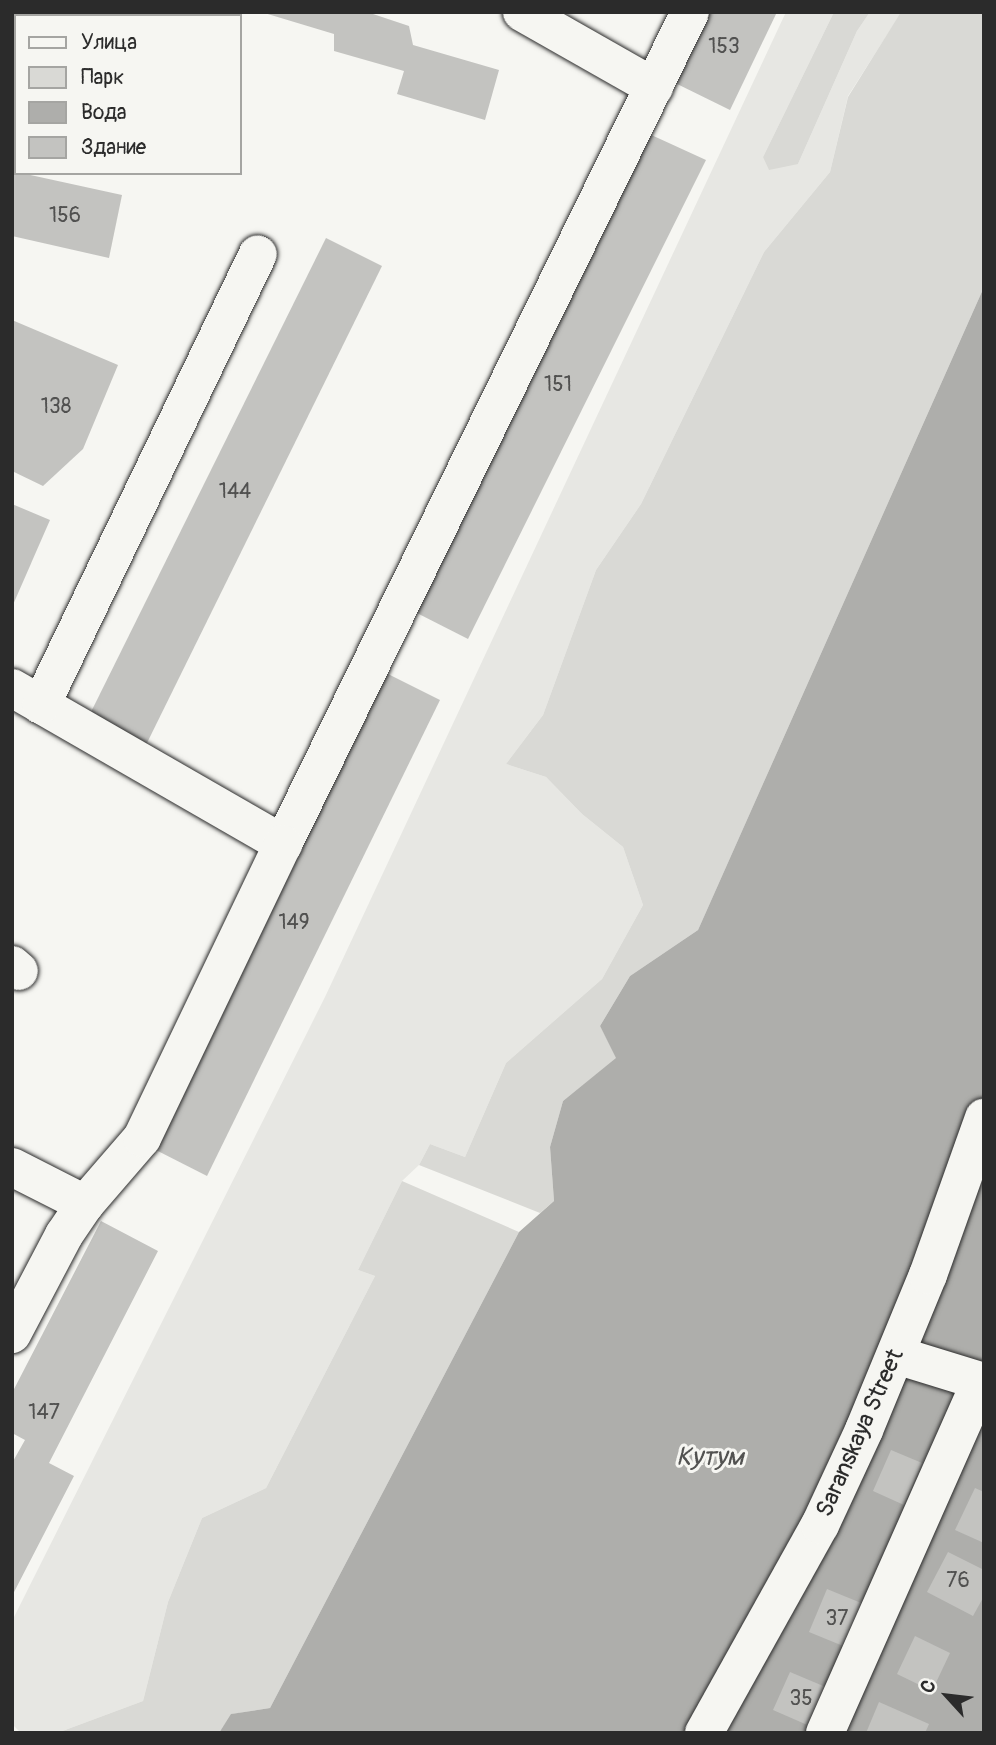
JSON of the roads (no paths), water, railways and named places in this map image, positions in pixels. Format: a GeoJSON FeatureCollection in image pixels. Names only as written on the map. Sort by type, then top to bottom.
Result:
{"type":"FeatureCollection","features":[{"type":"Feature","properties":{"kind":"street"},"geometry":{"type":"LineString","coordinates":[[522,12],[653,87]]}},
{"type":"Feature","properties":{"kind":"street"},"geometry":{"type":"LineString","coordinates":[[12,1334],[64,1235],[85,1204],[142,1138],[690,12]]}},
{"type":"Feature","properties":{"kind":"street"},"geometry":{"type":"LineString","coordinates":[[258,254],[26,697],[283,844]]}},
{"type":"Feature","properties":{"kind":"street","name":"Saranskaya Street"},"geometry":{"type":"LineString","coordinates":[[704,1733],[820,1525],[896,1355],[984,1118]]}},
{"type":"Feature","properties":{"kind":"street"},"geometry":{"type":"LineString","coordinates":[[12,1167],[85,1204]]}},
{"type":"Feature","properties":{"kind":"street"},"geometry":{"type":"LineString","coordinates":[[825,1733],[982,1381],[896,1355]]}},
{"type":"Feature","properties":{"kind":"water","name":"Кутум"},"geometry":{"type":"Polygon","coordinates":[[[984,287],[984,1733],[219,1733],[231,1714],[270,1708],[519,1232],[554,1201],[550,1147],[563,1101],[616,1058],[600,1026],[630,976],[698,930],[984,287]]]}}]}
